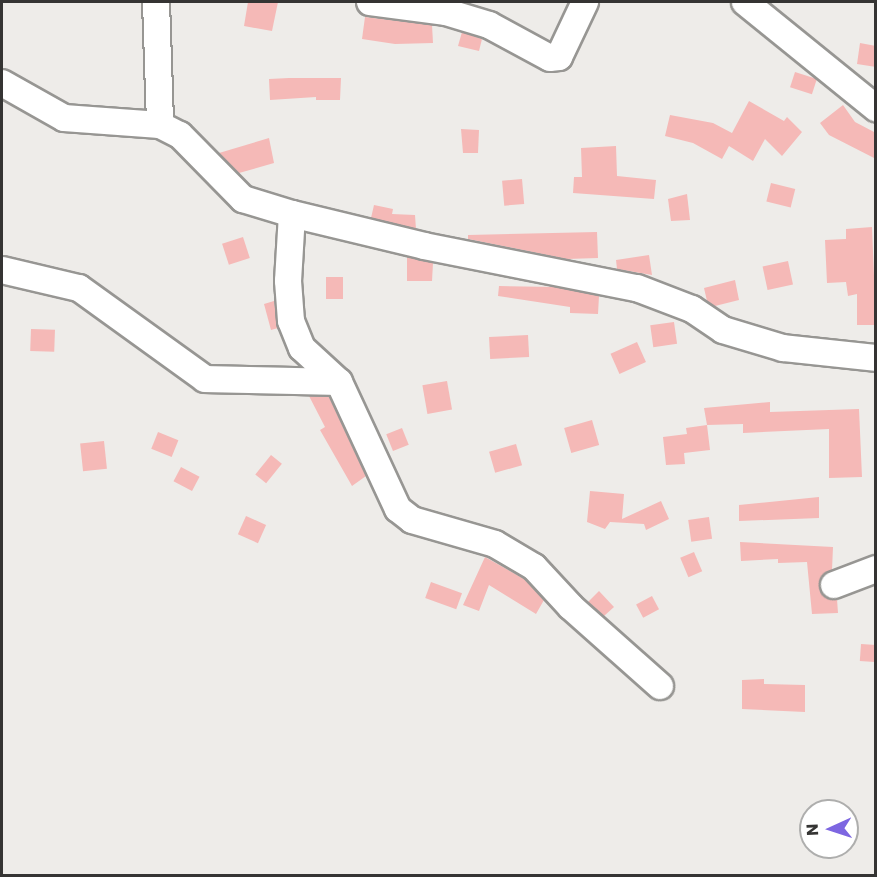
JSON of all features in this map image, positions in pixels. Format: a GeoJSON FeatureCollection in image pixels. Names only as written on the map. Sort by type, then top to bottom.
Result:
{"type":"FeatureCollection","features":[{"type":"Feature","properties":{"kind":"street"},"geometry":{"type":"LineString","coordinates":[[156,2],[160,125]]}},
{"type":"Feature","properties":{"kind":"street"},"geometry":{"type":"LineString","coordinates":[[370,2],[446,12],[489,25],[550,58],[559,57],[585,2]]}},
{"type":"Feature","properties":{"kind":"street"},"geometry":{"type":"LineString","coordinates":[[745,2],[876,108]]}},
{"type":"Feature","properties":{"kind":"street"},"geometry":{"type":"LineString","coordinates":[[2,83],[64,118],[160,125],[180,135],[243,199],[292,214],[424,246],[637,288],[692,309],[734,333],[783,348],[875,359]]}},
{"type":"Feature","properties":{"kind":"street"},"geometry":{"type":"LineString","coordinates":[[292,214],[288,282],[291,321],[303,348],[339,382],[398,508],[412,520],[495,544],[534,567],[571,607],[660,686]]}},
{"type":"Feature","properties":{"kind":"street"},"geometry":{"type":"LineString","coordinates":[[2,270],[79,288],[205,379],[339,382]]}},
{"type":"Feature","properties":{"kind":"street"},"geometry":{"type":"LineString","coordinates":[[834,585],[876,569]]}},
{"type":"Feature","properties":{"kind":"building"},"geometry":{"type":"Polygon","coordinates":[[[248,2],[278,2],[272,31],[244,26],[248,2]]]}},
{"type":"Feature","properties":{"kind":"building"},"geometry":{"type":"Polygon","coordinates":[[[365,17],[432,25],[433,43],[395,44],[362,39],[365,17]]]}},
{"type":"Feature","properties":{"kind":"building"},"geometry":{"type":"Polygon","coordinates":[[[462,32],[482,39],[479,51],[458,46],[462,32]]]}},
{"type":"Feature","properties":{"kind":"building"},"geometry":{"type":"Polygon","coordinates":[[[860,43],[876,46],[876,67],[857,64],[860,43]]]}},
{"type":"Feature","properties":{"kind":"building"},"geometry":{"type":"Polygon","coordinates":[[[795,72],[817,79],[812,94],[790,87],[795,72]]]}},
{"type":"Feature","properties":{"kind":"building"},"geometry":{"type":"Polygon","coordinates":[[[341,78],[340,100],[316,100],[316,97],[270,100],[269,79],[341,78]]]}},
{"type":"Feature","properties":{"kind":"building"},"geometry":{"type":"Polygon","coordinates":[[[749,101],[784,121],[787,117],[802,132],[782,156],[765,139],[753,161],[729,146],[722,159],[693,143],[665,136],[670,115],[713,123],[732,133],[749,101]]]}},
{"type":"Feature","properties":{"kind":"building"},"geometry":{"type":"Polygon","coordinates":[[[843,105],[855,122],[876,133],[876,159],[829,135],[820,123],[843,105]]]}},
{"type":"Feature","properties":{"kind":"building"},"geometry":{"type":"Polygon","coordinates":[[[461,129],[479,130],[478,153],[463,153],[461,129]]]}},
{"type":"Feature","properties":{"kind":"building"},"geometry":{"type":"Polygon","coordinates":[[[269,138],[274,163],[239,173],[219,153],[269,138]]]}},
{"type":"Feature","properties":{"kind":"building"},"geometry":{"type":"Polygon","coordinates":[[[616,146],[617,176],[656,180],[654,199],[573,193],[574,177],[582,177],[581,148],[616,146]]]}},
{"type":"Feature","properties":{"kind":"building"},"geometry":{"type":"Polygon","coordinates":[[[522,179],[524,204],[504,206],[502,181],[522,179]]]}},
{"type":"Feature","properties":{"kind":"building"},"geometry":{"type":"Polygon","coordinates":[[[771,183],[795,189],[791,207],[766,201],[771,183]]]}},
{"type":"Feature","properties":{"kind":"building"},"geometry":{"type":"Polygon","coordinates":[[[687,194],[690,220],[671,221],[668,199],[687,194]]]}},
{"type":"Feature","properties":{"kind":"building"},"geometry":{"type":"Polygon","coordinates":[[[374,205],[393,209],[392,214],[415,215],[416,229],[371,218],[374,205]]]}},
{"type":"Feature","properties":{"kind":"building"},"geometry":{"type":"Polygon","coordinates":[[[872,227],[876,325],[857,325],[857,294],[848,296],[846,282],[827,283],[825,240],[846,239],[846,229],[872,227]]]}},
{"type":"Feature","properties":{"kind":"building"},"geometry":{"type":"Polygon","coordinates":[[[597,232],[598,258],[567,259],[468,239],[468,235],[597,232]]]}},
{"type":"Feature","properties":{"kind":"building"},"geometry":{"type":"Polygon","coordinates":[[[243,237],[250,258],[229,265],[222,244],[243,237]]]}},
{"type":"Feature","properties":{"kind":"building"},"geometry":{"type":"Polygon","coordinates":[[[649,255],[652,275],[617,269],[616,260],[649,255]]]}},
{"type":"Feature","properties":{"kind":"building"},"geometry":{"type":"Polygon","coordinates":[[[407,257],[433,263],[432,281],[407,281],[407,257]]]}},
{"type":"Feature","properties":{"kind":"building"},"geometry":{"type":"Polygon","coordinates":[[[788,261],[793,284],[768,290],[763,266],[788,261]]]}},
{"type":"Feature","properties":{"kind":"building"},"geometry":{"type":"Polygon","coordinates":[[[326,277],[343,277],[343,299],[326,299],[326,277]]]}},
{"type":"Feature","properties":{"kind":"building"},"geometry":{"type":"Polygon","coordinates":[[[735,280],[739,300],[715,306],[707,301],[704,288],[735,280]]]}},
{"type":"Feature","properties":{"kind":"building"},"geometry":{"type":"Polygon","coordinates":[[[499,286],[556,287],[599,296],[598,314],[570,313],[570,307],[498,296],[499,286]]]}},
{"type":"Feature","properties":{"kind":"building"},"geometry":{"type":"Polygon","coordinates":[[[274,301],[278,328],[271,330],[264,304],[274,301]]]}},
{"type":"Feature","properties":{"kind":"building"},"geometry":{"type":"Polygon","coordinates":[[[674,322],[677,344],[653,347],[650,325],[674,322]]]}},
{"type":"Feature","properties":{"kind":"building"},"geometry":{"type":"Polygon","coordinates":[[[31,329],[55,330],[54,352],[30,351],[31,329]]]}},
{"type":"Feature","properties":{"kind":"building"},"geometry":{"type":"Polygon","coordinates":[[[528,335],[529,357],[490,359],[489,337],[528,335]]]}},
{"type":"Feature","properties":{"kind":"building"},"geometry":{"type":"Polygon","coordinates":[[[637,342],[646,362],[619,374],[611,354],[637,342]]]}},
{"type":"Feature","properties":{"kind":"building"},"geometry":{"type":"Polygon","coordinates":[[[447,381],[452,410],[427,414],[422,385],[447,381]]]}},
{"type":"Feature","properties":{"kind":"building"},"geometry":{"type":"Polygon","coordinates":[[[309,396],[329,397],[332,403],[366,476],[352,486],[320,430],[325,427],[309,396]]]}},
{"type":"Feature","properties":{"kind":"building"},"geometry":{"type":"Polygon","coordinates":[[[770,402],[770,412],[859,409],[862,477],[829,478],[829,429],[743,433],[743,424],[707,425],[704,408],[770,402]]]}},
{"type":"Feature","properties":{"kind":"building"},"geometry":{"type":"Polygon","coordinates":[[[592,420],[599,445],[571,453],[564,428],[592,420]]]}},
{"type":"Feature","properties":{"kind":"building"},"geometry":{"type":"Polygon","coordinates":[[[707,425],[710,450],[684,453],[685,464],[666,465],[663,437],[687,434],[686,428],[707,425]]]}},
{"type":"Feature","properties":{"kind":"building"},"geometry":{"type":"Polygon","coordinates":[[[402,428],[409,445],[393,451],[386,434],[402,428]]]}},
{"type":"Feature","properties":{"kind":"building"},"geometry":{"type":"Polygon","coordinates":[[[158,432],[178,440],[172,457],[151,449],[158,432]]]}},
{"type":"Feature","properties":{"kind":"building"},"geometry":{"type":"Polygon","coordinates":[[[104,441],[107,469],[83,471],[80,444],[104,441]]]}},
{"type":"Feature","properties":{"kind":"building"},"geometry":{"type":"Polygon","coordinates":[[[516,444],[522,465],[495,473],[489,452],[516,444]]]}},
{"type":"Feature","properties":{"kind":"building"},"geometry":{"type":"Polygon","coordinates":[[[271,455],[282,464],[266,483],[255,474],[271,455]]]}},
{"type":"Feature","properties":{"kind":"building"},"geometry":{"type":"Polygon","coordinates":[[[181,467],[200,477],[192,491],[173,481],[181,467]]]}},
{"type":"Feature","properties":{"kind":"building"},"geometry":{"type":"Polygon","coordinates":[[[590,491],[624,494],[622,519],[661,501],[669,519],[646,530],[644,524],[610,522],[605,529],[587,522],[590,491]]]}},
{"type":"Feature","properties":{"kind":"building"},"geometry":{"type":"Polygon","coordinates":[[[819,497],[819,518],[739,521],[739,505],[819,497]]]}},
{"type":"Feature","properties":{"kind":"building"},"geometry":{"type":"Polygon","coordinates":[[[246,516],[266,525],[258,543],[238,534],[246,516]]]}},
{"type":"Feature","properties":{"kind":"building"},"geometry":{"type":"Polygon","coordinates":[[[709,517],[712,539],[691,542],[688,520],[709,517]]]}},
{"type":"Feature","properties":{"kind":"building"},"geometry":{"type":"Polygon","coordinates":[[[740,542],[833,547],[832,570],[819,583],[824,596],[837,599],[838,613],[812,614],[807,562],[778,563],[778,559],[741,561],[740,542]]]}},
{"type":"Feature","properties":{"kind":"building"},"geometry":{"type":"Polygon","coordinates":[[[694,552],[702,571],[688,577],[680,558],[694,552]]]}},
{"type":"Feature","properties":{"kind":"building"},"geometry":{"type":"Polygon","coordinates":[[[485,557],[524,579],[544,600],[536,614],[489,585],[479,611],[463,605],[485,557]]]}},
{"type":"Feature","properties":{"kind":"building"},"geometry":{"type":"Polygon","coordinates":[[[431,582],[462,593],[456,609],[425,598],[431,582]]]}},
{"type":"Feature","properties":{"kind":"building"},"geometry":{"type":"Polygon","coordinates":[[[599,591],[614,607],[604,616],[588,602],[599,591]]]}},
{"type":"Feature","properties":{"kind":"building"},"geometry":{"type":"Polygon","coordinates":[[[652,596],[659,609],[643,618],[636,604],[652,596]]]}},
{"type":"Feature","properties":{"kind":"building"},"geometry":{"type":"Polygon","coordinates":[[[861,644],[876,645],[875,662],[860,661],[861,644]]]}},
{"type":"Feature","properties":{"kind":"building"},"geometry":{"type":"Polygon","coordinates":[[[764,679],[764,684],[805,685],[805,712],[742,709],[742,680],[764,679]]]}}]}
